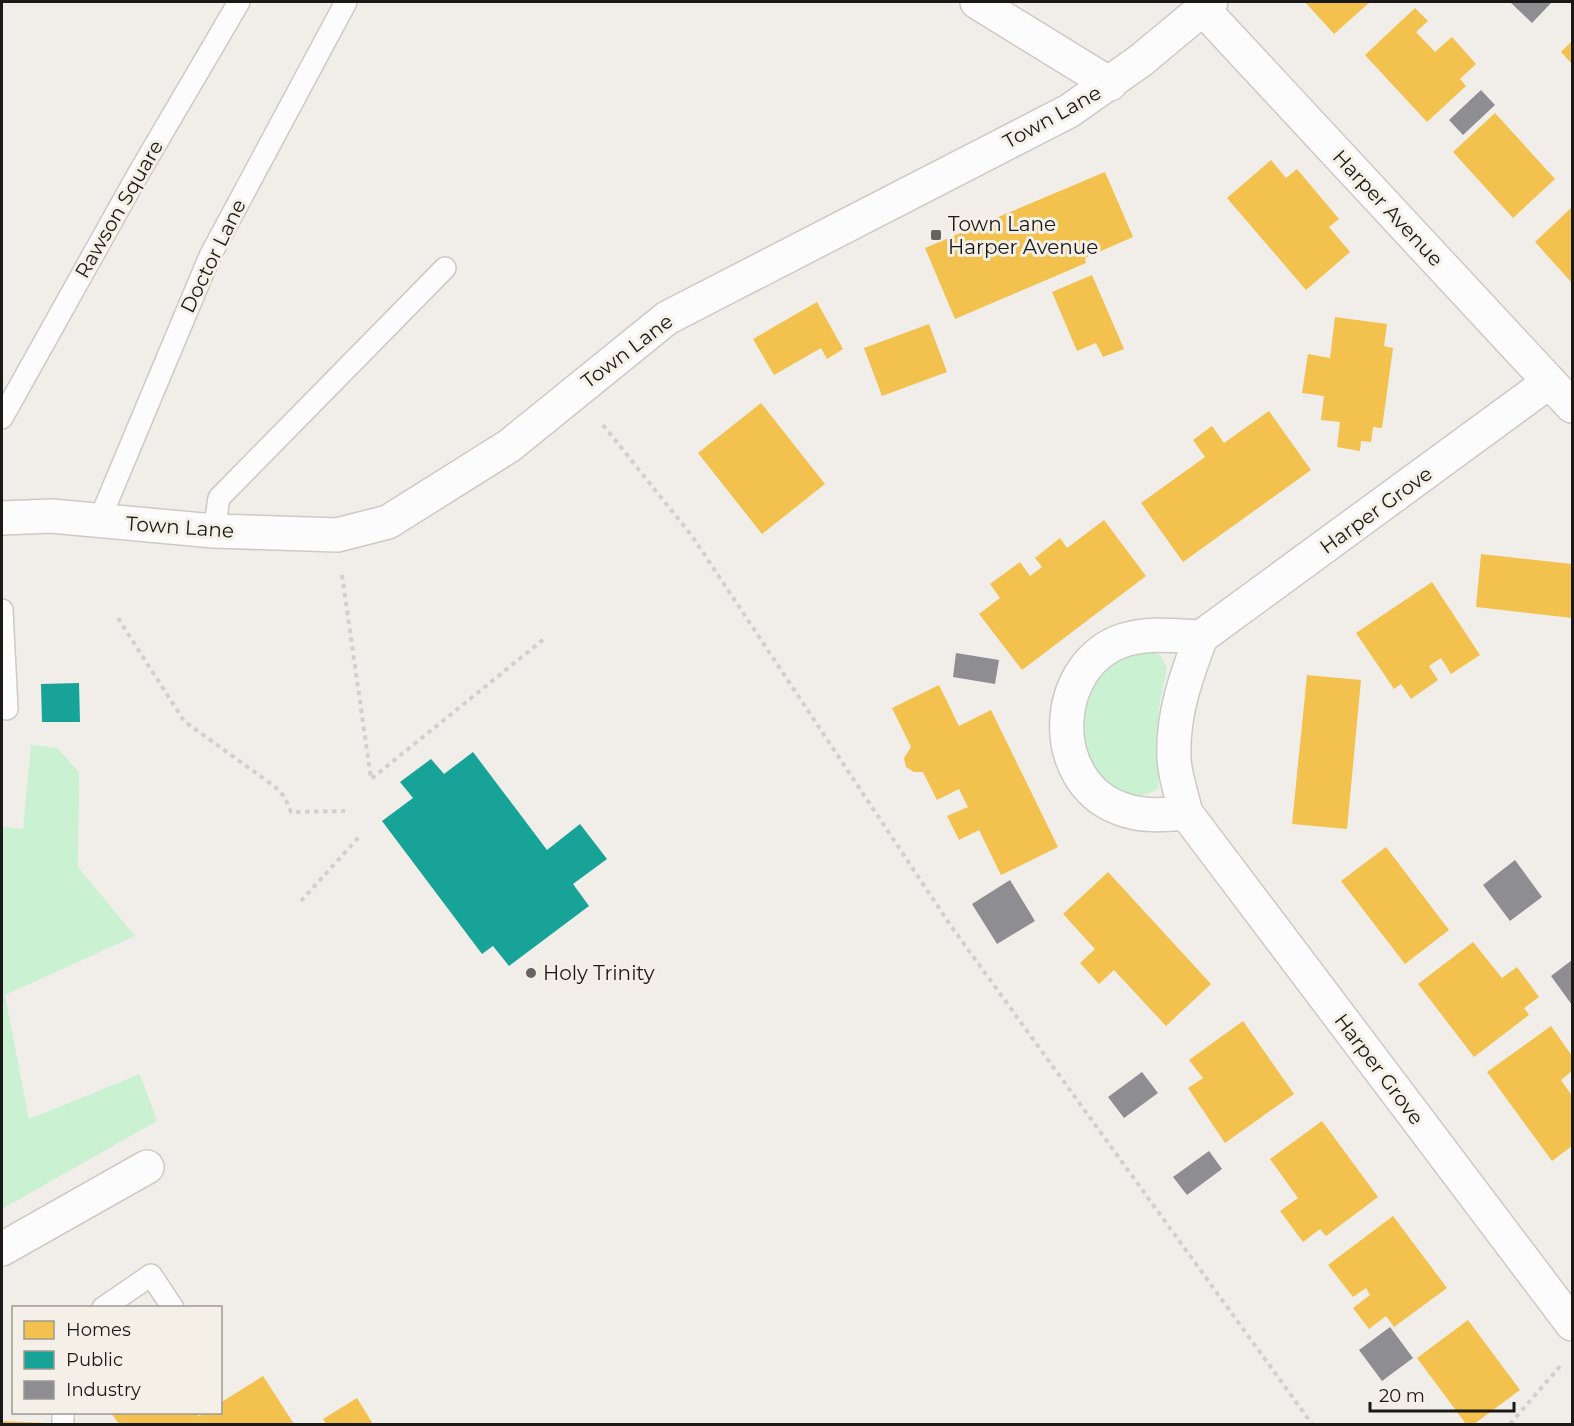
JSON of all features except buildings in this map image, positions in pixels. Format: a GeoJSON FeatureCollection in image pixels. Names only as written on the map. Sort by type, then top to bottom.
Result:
{"type":"FeatureCollection","features":[{"type":"Feature","properties":{"kind":"street"},"geometry":{"type":"LineString","coordinates":[[977,2],[1110,84]]}},
{"type":"Feature","properties":{"kind":"street","name":"Town Lane"},"geometry":{"type":"LineString","coordinates":[[2,519],[51,516],[214,531],[337,535],[388,522],[510,446],[667,318],[1069,111],[1110,84],[1207,5]]}},
{"type":"Feature","properties":{"kind":"street","name":"Harper Avenue"},"geometry":{"type":"LineString","coordinates":[[1207,5],[1572,406]]}},
{"type":"Feature","properties":{"kind":"street","name":"Harper Grove"},"geometry":{"type":"LineString","coordinates":[[1549,382],[1201,638],[1182,685],[1176,720],[1174,760],[1186,813],[1572,1324]]}},
{"type":"Feature","properties":{"kind":"street"},"geometry":{"type":"LineString","coordinates":[[1186,813],[1146,816],[1117,808],[1092,790],[1074,766],[1065,737],[1067,706],[1077,679],[1097,656],[1123,641],[1152,635],[1201,638]]}},
{"type":"Feature","properties":{"kind":"street"},"geometry":{"type":"LineString","coordinates":[[2,1249],[147,1167]]}},
{"type":"Feature","properties":{"kind":"lane","name":"Rawson Square"},"geometry":{"type":"LineString","coordinates":[[2,418],[137,176],[239,2]]}},
{"type":"Feature","properties":{"kind":"lane","name":"Doctor Lane"},"geometry":{"type":"LineString","coordinates":[[99,520],[210,256],[346,2]]}},
{"type":"Feature","properties":{"kind":"lane"},"geometry":{"type":"LineString","coordinates":[[214,531],[219,498],[445,268]]}},
{"type":"Feature","properties":{"kind":"lane"},"geometry":{"type":"LineString","coordinates":[[2,610],[7,709]]}},
{"type":"Feature","properties":{"kind":"lane"},"geometry":{"type":"LineString","coordinates":[[106,1306],[151,1275],[172,1306]]}},
{"type":"Feature","properties":{"kind":"path"},"geometry":{"type":"LineString","coordinates":[[575,391],[692,536],[951,926],[1312,1425]]}},
{"type":"Feature","properties":{"kind":"path"},"geometry":{"type":"LineString","coordinates":[[337,535],[370,779],[544,639]]}},
{"type":"Feature","properties":{"kind":"path"},"geometry":{"type":"LineString","coordinates":[[118,618],[184,721],[274,786],[284,796],[291,812],[345,811]]}},
{"type":"Feature","properties":{"kind":"path"},"geometry":{"type":"LineString","coordinates":[[301,901],[360,837]]}},
{"type":"Feature","properties":{"kind":"path"},"geometry":{"type":"LineString","coordinates":[[1510,1425],[1566,1360]]}},
{"type":"Feature","properties":{"kind":"green space"},"geometry":{"type":"Polygon","coordinates":[[[1152,649],[1161,656],[1167,668],[1159,707],[1156,747],[1159,787],[1147,794],[1133,795],[1108,782],[1096,770],[1082,743],[1080,726],[1091,690],[1102,672],[1118,659],[1152,649]]]}},
{"type":"Feature","properties":{"kind":"green space"},"geometry":{"type":"Polygon","coordinates":[[[31,745],[57,748],[79,772],[78,867],[135,936],[5,995],[29,1119],[140,1074],[157,1121],[2,1209],[2,827],[23,829],[31,745]]]}},
{"type":"Feature","properties":{"kind":"place","name":"Town Lane Harper Avenue"},"geometry":{"type":"Point","coordinates":[936,235]}},
{"type":"Feature","properties":{"kind":"place","name":"Holy Trinity"},"geometry":{"type":"Point","coordinates":[531,973]}}]}
